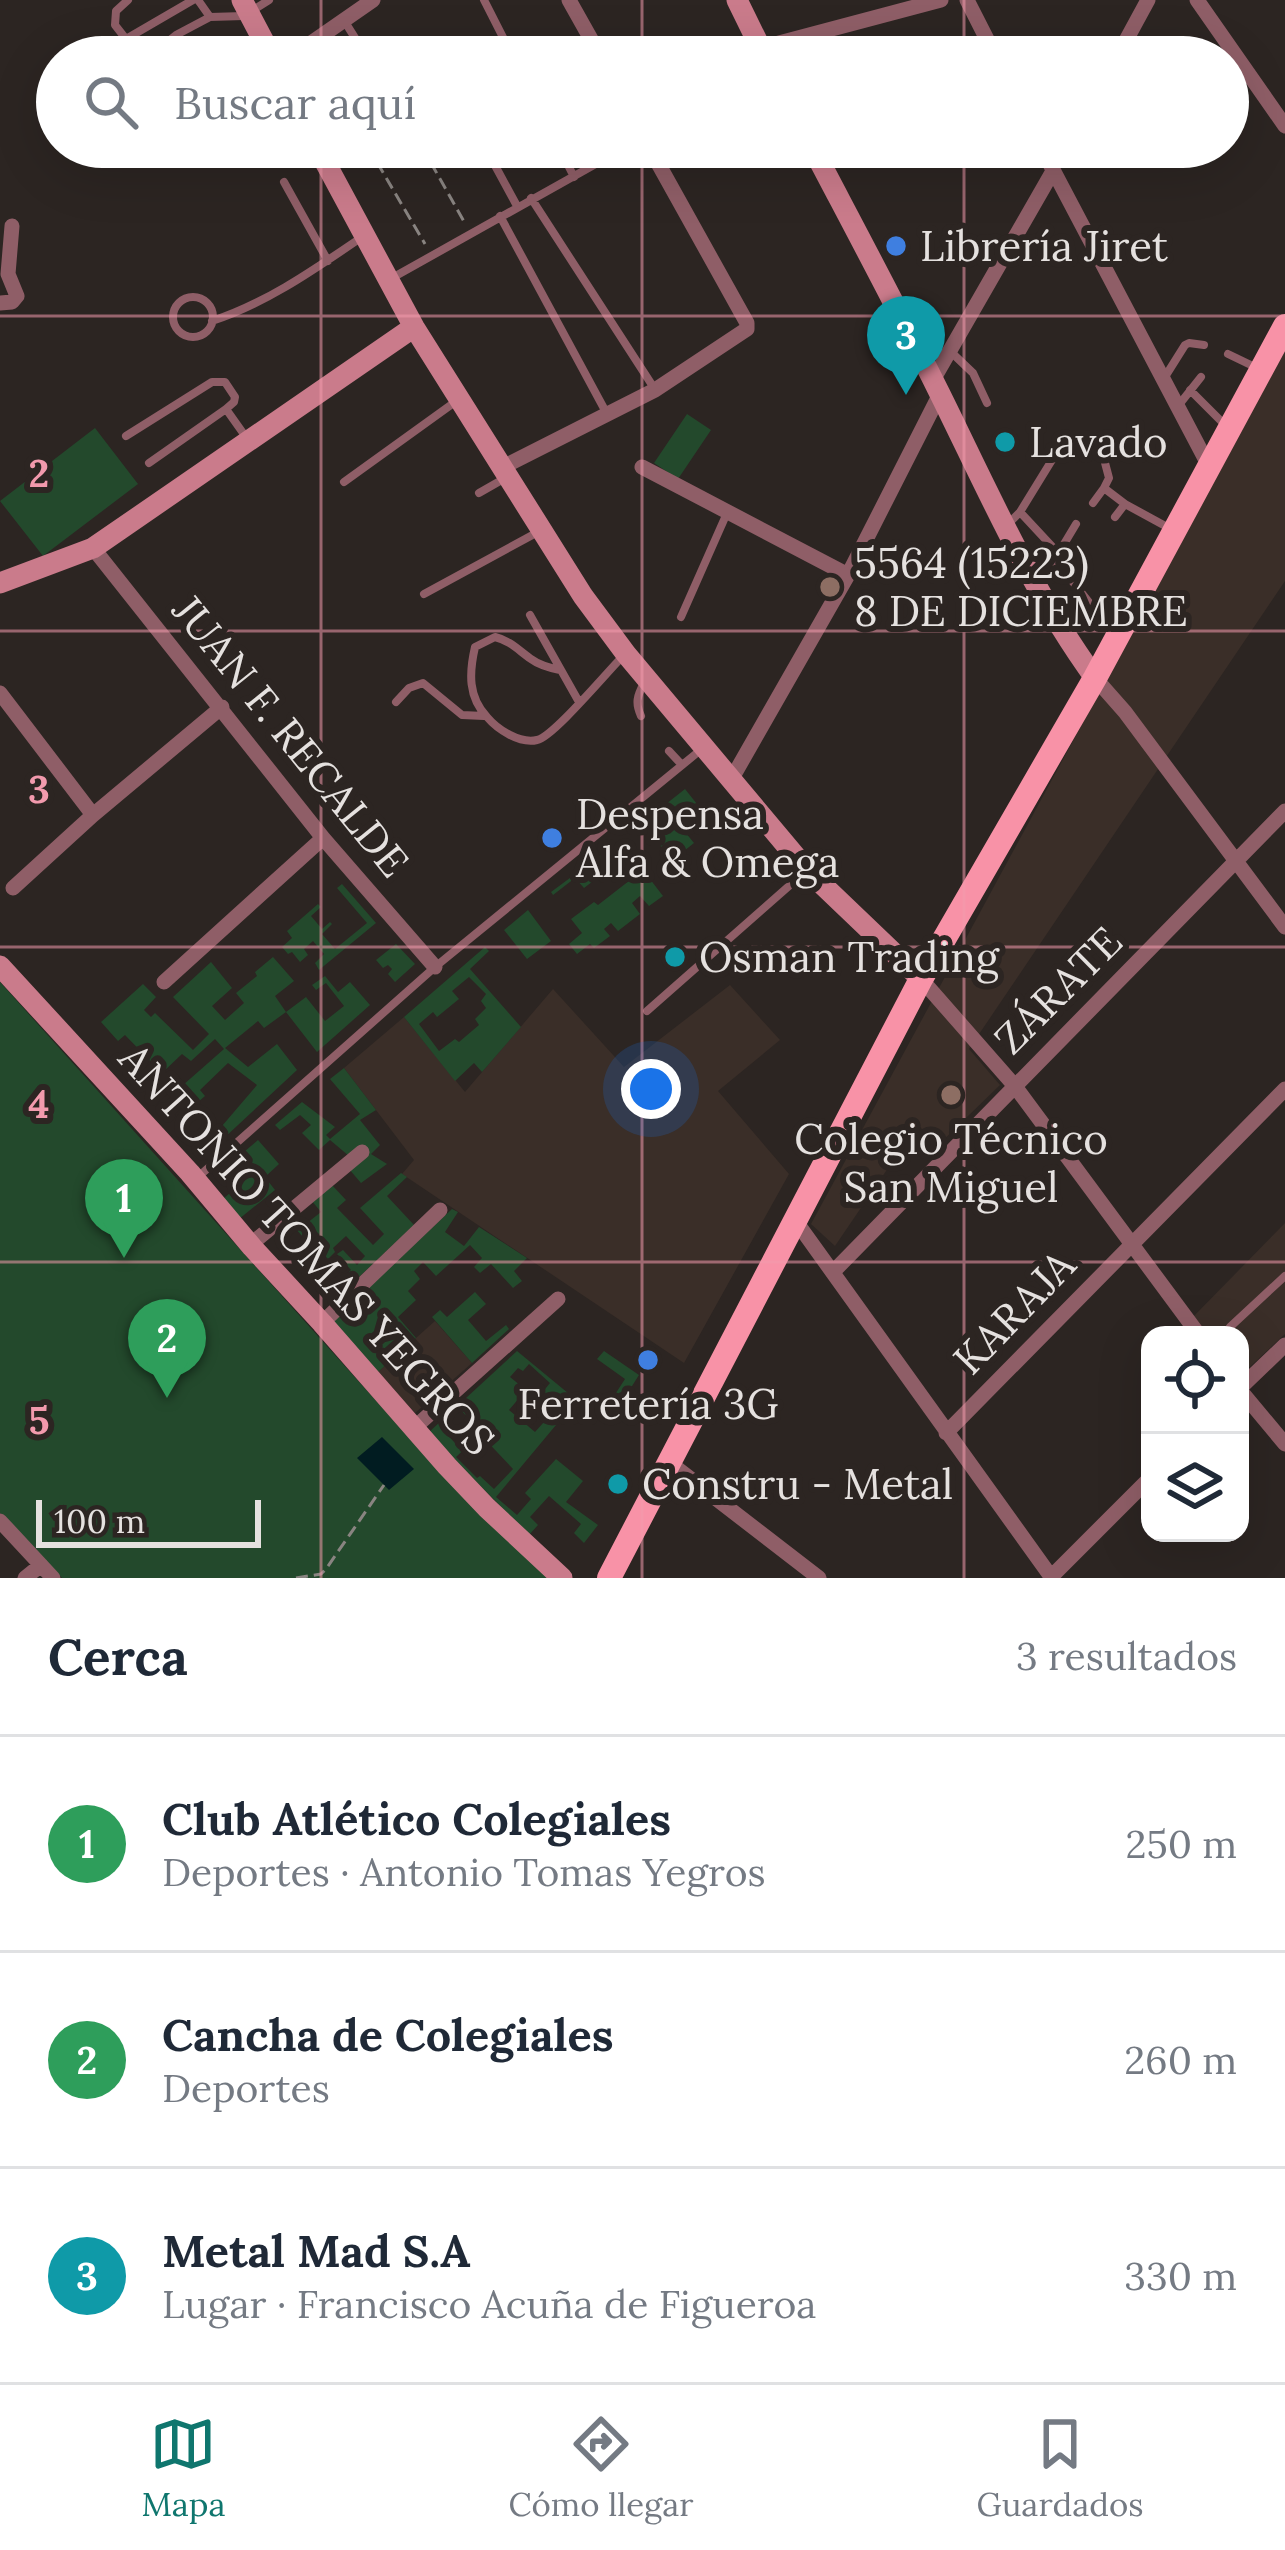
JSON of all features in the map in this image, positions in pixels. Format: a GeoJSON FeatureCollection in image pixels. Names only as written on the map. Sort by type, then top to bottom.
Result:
{"type":"FeatureCollection","features":[{"type":"Feature","properties":{"kind":"main road"},"geometry":{"type":"LineString","coordinates":[[609,1578],[921,979],[1095,678],[1285,326]]}},
{"type":"Feature","properties":{"kind":"street"},"geometry":{"type":"LineString","coordinates":[[322,36],[374,0]]}},
{"type":"Feature","properties":{"kind":"street"},"geometry":{"type":"LineString","coordinates":[[569,0],[589,36]]}},
{"type":"Feature","properties":{"kind":"street"},"geometry":{"type":"LineString","coordinates":[[737,0],[750,36]]}},
{"type":"Feature","properties":{"kind":"street"},"geometry":{"type":"LineString","coordinates":[[818,36],[941,0]]}},
{"type":"Feature","properties":{"kind":"street"},"geometry":{"type":"LineString","coordinates":[[967,0],[985,36]]}},
{"type":"Feature","properties":{"kind":"street"},"geometry":{"type":"LineString","coordinates":[[1128,36],[1148,0]]}},
{"type":"Feature","properties":{"kind":"street"},"geometry":{"type":"LineString","coordinates":[[1197,0],[1222,36]]}},
{"type":"Feature","properties":{"kind":"street"},"geometry":{"type":"LineString","coordinates":[[253,7],[264,36]]}},
{"type":"Feature","properties":{"kind":"street"},"geometry":{"type":"LineString","coordinates":[[1249,74],[1285,126]]}},
{"type":"Feature","properties":{"kind":"street"},"geometry":{"type":"LineString","coordinates":[[328,168],[414,326],[583,596],[807,870],[921,979],[1014,1085],[1192,1326]]}},
{"type":"Feature","properties":{"kind":"street"},"geometry":{"type":"LineString","coordinates":[[506,472],[655,390],[747,329],[661,168]]}},
{"type":"Feature","properties":{"kind":"street"},"geometry":{"type":"LineString","coordinates":[[823,168],[1012,521],[1037,589],[1072,647],[1285,927]]}},
{"type":"Feature","properties":{"kind":"street"},"geometry":{"type":"LineString","coordinates":[[1052,168],[1210,469]]}},
{"type":"Feature","properties":{"kind":"street"},"geometry":{"type":"LineString","coordinates":[[731,780],[848,575],[950,351],[1053,171]]}},
{"type":"Feature","properties":{"kind":"street"},"geometry":{"type":"LineString","coordinates":[[0,303],[12,302],[17,296],[8,274],[12,226]]}},
{"type":"Feature","properties":{"kind":"street"},"geometry":{"type":"LineString","coordinates":[[0,583],[94,548],[414,326]]}},
{"type":"Feature","properties":{"kind":"street"},"geometry":{"type":"LineString","coordinates":[[642,467],[848,575]]}},
{"type":"Feature","properties":{"kind":"street","name":"JUAN F. RECALDE"},"geometry":{"type":"LineString","coordinates":[[94,548],[323,838],[434,967]]}},
{"type":"Feature","properties":{"kind":"street"},"geometry":{"type":"LineString","coordinates":[[0,693],[93,815]]}},
{"type":"Feature","properties":{"kind":"street"},"geometry":{"type":"LineString","coordinates":[[13,888],[222,707]]}},
{"type":"Feature","properties":{"kind":"street","name":"ZÁRATE"},"geometry":{"type":"LineString","coordinates":[[833,1272],[1285,811]]}},
{"type":"Feature","properties":{"kind":"street"},"geometry":{"type":"LineString","coordinates":[[164,982],[323,838]]}},
{"type":"Feature","properties":{"kind":"street","name":"ANTONIO TOMAS YEGROS"},"geometry":{"type":"LineString","coordinates":[[0,966],[196,1180],[413,1429],[562,1578]]}},
{"type":"Feature","properties":{"kind":"street","name":"KARAJA"},"geometry":{"type":"LineString","coordinates":[[946,1433],[1285,1089]]}},
{"type":"Feature","properties":{"kind":"street"},"geometry":{"type":"LineString","coordinates":[[250,1245],[362,1152]]}},
{"type":"Feature","properties":{"kind":"street"},"geometry":{"type":"LineString","coordinates":[[322,1323],[440,1210]]}},
{"type":"Feature","properties":{"kind":"street"},"geometry":{"type":"LineString","coordinates":[[795,1220],[1052,1578],[1141,1487]]}},
{"type":"Feature","properties":{"kind":"street"},"geometry":{"type":"LineString","coordinates":[[413,1429],[558,1299]]}},
{"type":"Feature","properties":{"kind":"street"},"geometry":{"type":"LineString","coordinates":[[1249,1380],[1285,1345]]}},
{"type":"Feature","properties":{"kind":"street"},"geometry":{"type":"LineString","coordinates":[[1249,1400],[1285,1444]]}},
{"type":"Feature","properties":{"kind":"street"},"geometry":{"type":"LineString","coordinates":[[670,1463],[819,1578]]}},
{"type":"Feature","properties":{"kind":"street"},"geometry":{"type":"LineString","coordinates":[[0,1521],[47,1572],[25,1578]]}},
{"type":"Feature","properties":{"kind":"lane"},"geometry":{"type":"LineString","coordinates":[[124,36],[115,17],[128,0]]}},
{"type":"Feature","properties":{"kind":"lane"},"geometry":{"type":"LineString","coordinates":[[131,36],[195,0],[210,17]]}},
{"type":"Feature","properties":{"kind":"lane"},"geometry":{"type":"LineString","coordinates":[[484,0],[502,36]]}},
{"type":"Feature","properties":{"kind":"lane"},"geometry":{"type":"LineString","coordinates":[[175,36],[210,17],[253,7]]}},
{"type":"Feature","properties":{"kind":"lane"},"geometry":{"type":"LineString","coordinates":[[344,21],[354,36]]}},
{"type":"Feature","properties":{"kind":"lane"},"geometry":{"type":"LineString","coordinates":[[497,168],[518,206]]}},
{"type":"Feature","properties":{"kind":"lane"},"geometry":{"type":"LineString","coordinates":[[570,168],[574,176]]}},
{"type":"Feature","properties":{"kind":"lane"},"geometry":{"type":"LineString","coordinates":[[388,280],[588,168]]}},
{"type":"Feature","properties":{"kind":"lane"},"geometry":{"type":"LineString","coordinates":[[284,182],[328,261]]}},
{"type":"Feature","properties":{"kind":"lane"},"geometry":{"type":"LineString","coordinates":[[530,198],[655,390]]}},
{"type":"Feature","properties":{"kind":"lane"},"geometry":{"type":"LineString","coordinates":[[500,216],[607,413]]}},
{"type":"Feature","properties":{"kind":"lane"},"geometry":{"type":"LineString","coordinates":[[212,321],[206,302],[193,297],[180,302],[173,314],[175,327],[186,336],[199,336],[212,321],[250,306],[364,236]]}},
{"type":"Feature","properties":{"kind":"lane"},"geometry":{"type":"LineString","coordinates":[[1163,381],[1184,345],[1204,345]]}},
{"type":"Feature","properties":{"kind":"lane"},"geometry":{"type":"LineString","coordinates":[[950,351],[973,374],[987,403]]}},
{"type":"Feature","properties":{"kind":"lane"},"geometry":{"type":"LineString","coordinates":[[1228,354],[1262,370]]}},
{"type":"Feature","properties":{"kind":"lane"},"geometry":{"type":"LineString","coordinates":[[1177,408],[1201,377]]}},
{"type":"Feature","properties":{"kind":"lane"},"geometry":{"type":"LineString","coordinates":[[126,436],[212,382],[225,382],[234,402],[148,463]]}},
{"type":"Feature","properties":{"kind":"lane"},"geometry":{"type":"LineString","coordinates":[[1190,391],[1230,430]]}},
{"type":"Feature","properties":{"kind":"lane"},"geometry":{"type":"LineString","coordinates":[[344,482],[459,399]]}},
{"type":"Feature","properties":{"kind":"lane"},"geometry":{"type":"LineString","coordinates":[[226,409],[248,441]]}},
{"type":"Feature","properties":{"kind":"lane"},"geometry":{"type":"LineString","coordinates":[[1093,502],[1108,478],[1104,459],[1067,443],[1012,521],[1060,555],[1073,582],[1117,638]]}},
{"type":"Feature","properties":{"kind":"lane"},"geometry":{"type":"LineString","coordinates":[[479,493],[506,472]]}},
{"type":"Feature","properties":{"kind":"lane"},"geometry":{"type":"LineString","coordinates":[[1104,488],[1174,531]]}},
{"type":"Feature","properties":{"kind":"lane"},"geometry":{"type":"LineString","coordinates":[[1115,517],[1125,503]]}},
{"type":"Feature","properties":{"kind":"lane"},"geometry":{"type":"LineString","coordinates":[[682,617],[728,512]]}},
{"type":"Feature","properties":{"kind":"lane"},"geometry":{"type":"LineString","coordinates":[[1037,589],[1076,524]]}},
{"type":"Feature","properties":{"kind":"lane"},"geometry":{"type":"LineString","coordinates":[[424,594],[542,530]]}},
{"type":"Feature","properties":{"kind":"lane"},"geometry":{"type":"LineString","coordinates":[[1073,582],[1086,560]]}},
{"type":"Feature","properties":{"kind":"lane"},"geometry":{"type":"LineString","coordinates":[[530,615],[579,702]]}},
{"type":"Feature","properties":{"kind":"lane"},"geometry":{"type":"LineString","coordinates":[[560,670],[495,637],[475,647],[471,692],[485,716],[514,737],[538,740],[555,731],[626,653]]}},
{"type":"Feature","properties":{"kind":"lane"},"geometry":{"type":"LineString","coordinates":[[641,716],[637,696],[647,677]]}},
{"type":"Feature","properties":{"kind":"lane"},"geometry":{"type":"LineString","coordinates":[[396,702],[409,688],[423,683],[462,715],[485,716]]}},
{"type":"Feature","properties":{"kind":"lane"},"geometry":{"type":"LineString","coordinates":[[196,1180],[434,967],[704,747]]}},
{"type":"Feature","properties":{"kind":"lane"},"geometry":{"type":"LineString","coordinates":[[669,751],[682,765]]}},
{"type":"Feature","properties":{"kind":"lane"},"geometry":{"type":"LineString","coordinates":[[647,1010],[807,870]]}},
{"type":"Feature","properties":{"kind":"lane"},"geometry":{"type":"LineString","coordinates":[[1232,1326],[1285,1276]]}},
{"type":"Feature","properties":{"kind":"path"},"geometry":{"type":"LineString","coordinates":[[380,168],[431,254]]}},
{"type":"Feature","properties":{"kind":"path"},"geometry":{"type":"LineString","coordinates":[[434,168],[470,232]]}},
{"type":"Feature","properties":{"kind":"path"},"geometry":{"type":"LineString","coordinates":[[296,1578],[326,1569],[384,1485]]}},
{"type":"Feature","properties":{"kind":"shaded area"},"geometry":{"type":"Polygon","coordinates":[[[1285,350],[1285,581],[969,1049],[1000,1085],[936,1147],[918,1124],[835,1246],[811,1224],[1285,350]]]}},
{"type":"Feature","properties":{"kind":"shaded area"},"geometry":{"type":"Polygon","coordinates":[[[730,985],[780,1040],[718,1091],[789,1174],[684,1363],[402,1174],[414,1160],[344,1068],[404,1017],[465,1092],[553,989],[624,1067],[730,985]]]}},
{"type":"Feature","properties":{"kind":"shaded area"},"geometry":{"type":"Polygon","coordinates":[[[1285,1223],[1285,1334],[1249,1368],[1249,1326],[1197,1326],[1191,1319],[1285,1223]]]}},
{"type":"Feature","properties":{"kind":"shaded area"},"geometry":{"type":"Polygon","coordinates":[[[435,1321],[472,1363],[415,1413],[378,1372],[435,1321]]]}},
{"type":"Feature","properties":{"kind":"green space"},"geometry":{"type":"Polygon","coordinates":[[[687,414],[711,430],[678,479],[654,463],[687,414]]]}},
{"type":"Feature","properties":{"kind":"green space"},"geometry":{"type":"Polygon","coordinates":[[[95,428],[138,484],[43,556],[0,501],[95,428]]]}},
{"type":"Feature","properties":{"kind":"green space"},"geometry":{"type":"Polygon","coordinates":[[[685,789],[697,804],[676,821],[694,843],[679,855],[682,861],[676,865],[642,823],[685,789]]]}},
{"type":"Feature","properties":{"kind":"green space"},"geometry":{"type":"Polygon","coordinates":[[[620,841],[630,853],[584,888],[575,878],[553,895],[551,892],[620,841]]]}},
{"type":"Feature","properties":{"kind":"green space"},"geometry":{"type":"Polygon","coordinates":[[[643,870],[663,896],[649,906],[640,896],[632,903],[640,914],[618,931],[611,923],[604,929],[610,936],[577,954],[569,944],[582,933],[571,919],[594,902],[598,905],[643,870]]]}},
{"type":"Feature","properties":{"kind":"green space"},"geometry":{"type":"Polygon","coordinates":[[[342,884],[376,923],[319,970],[315,963],[324,954],[313,941],[300,962],[282,947],[292,938],[287,931],[318,904],[321,907],[311,916],[322,929],[332,924],[322,934],[335,949],[367,923],[337,888],[342,884]]]}},
{"type":"Feature","properties":{"kind":"green space"},"geometry":{"type":"Polygon","coordinates":[[[528,910],[551,941],[527,959],[504,930],[528,910]]]}},
{"type":"Feature","properties":{"kind":"green space"},"geometry":{"type":"Polygon","coordinates":[[[396,944],[415,964],[395,982],[388,974],[392,969],[376,960],[396,944]]]}},
{"type":"Feature","properties":{"kind":"green space"},"geometry":{"type":"Polygon","coordinates":[[[485,947],[489,951],[470,969],[521,1027],[482,1072],[474,1063],[455,1081],[404,1017],[485,947]],[[469,977],[452,991],[459,999],[437,1017],[433,1012],[419,1024],[439,1051],[479,1025],[475,1019],[486,1008],[481,1001],[486,994],[469,977]]]}},
{"type":"Feature","properties":{"kind":"green space"},"geometry":{"type":"Polygon","coordinates":[[[273,957],[294,981],[275,996],[286,1012],[264,1028],[258,1021],[225,1048],[248,1067],[277,1044],[297,1070],[223,1139],[216,1133],[257,1085],[228,1063],[200,1090],[205,1096],[190,1109],[174,1093],[224,1049],[215,1039],[191,1061],[182,1054],[162,1073],[125,1035],[118,1041],[101,1022],[143,984],[156,997],[144,1010],[151,1017],[155,1013],[193,1050],[209,1034],[173,997],[211,962],[232,988],[212,1006],[225,1020],[244,1003],[236,993],[273,957]]]}},
{"type":"Feature","properties":{"kind":"green space"},"geometry":{"type":"Polygon","coordinates":[[[325,976],[338,992],[350,982],[370,1005],[317,1052],[286,1012],[306,997],[325,1021],[344,1006],[326,983],[316,990],[312,985],[325,976]]]}},
{"type":"Feature","properties":{"kind":"green space"},"geometry":{"type":"Polygon","coordinates":[[[0,982],[405,1433],[548,1578],[62,1578],[0,1513],[0,982]]]}},
{"type":"Feature","properties":{"kind":"green space"},"geometry":{"type":"Polygon","coordinates":[[[344,1068],[376,1110],[360,1120],[380,1145],[371,1154],[387,1164],[361,1183],[349,1169],[349,1156],[330,1140],[319,1150],[302,1133],[311,1125],[300,1115],[280,1130],[275,1125],[302,1102],[335,1127],[326,1135],[330,1139],[360,1114],[330,1079],[344,1068]]]}},
{"type":"Feature","properties":{"kind":"green space"},"geometry":{"type":"Polygon","coordinates":[[[258,1140],[279,1164],[265,1177],[275,1190],[239,1219],[223,1199],[252,1174],[238,1157],[258,1140]]]}},
{"type":"Feature","properties":{"kind":"green space"},"geometry":{"type":"Polygon","coordinates":[[[401,1173],[407,1177],[387,1196],[414,1225],[340,1295],[332,1287],[351,1270],[337,1254],[343,1250],[357,1265],[365,1256],[346,1236],[328,1259],[320,1250],[308,1261],[304,1256],[323,1238],[314,1229],[303,1237],[287,1219],[291,1216],[302,1227],[321,1212],[311,1200],[331,1184],[346,1200],[337,1208],[373,1245],[384,1234],[360,1208],[401,1173]]]}},
{"type":"Feature","properties":{"kind":"green space"},"geometry":{"type":"Polygon","coordinates":[[[452,1209],[458,1212],[445,1232],[464,1246],[479,1227],[527,1258],[514,1271],[522,1281],[513,1288],[491,1264],[480,1273],[474,1267],[482,1258],[470,1245],[436,1276],[423,1262],[414,1271],[420,1279],[408,1291],[416,1300],[398,1317],[416,1338],[378,1372],[332,1321],[452,1209]]]}},
{"type":"Feature","properties":{"kind":"green space"},"geometry":{"type":"Polygon","coordinates":[[[475,1292],[486,1304],[468,1320],[486,1341],[506,1325],[509,1329],[472,1363],[432,1317],[440,1310],[447,1317],[475,1292]]]}},
{"type":"Feature","properties":{"kind":"green space"},"geometry":{"type":"Polygon","coordinates":[[[517,1351],[574,1398],[566,1408],[560,1403],[553,1411],[561,1419],[496,1497],[517,1515],[531,1499],[525,1493],[556,1459],[583,1481],[566,1502],[598,1525],[584,1543],[574,1533],[581,1524],[549,1496],[530,1517],[538,1525],[529,1535],[428,1433],[517,1351]],[[529,1364],[510,1377],[526,1390],[509,1410],[535,1432],[552,1413],[537,1399],[550,1383],[529,1364]],[[461,1410],[441,1428],[455,1443],[475,1426],[461,1410]],[[480,1434],[456,1457],[494,1489],[513,1469],[480,1434]]]}},
{"type":"Feature","properties":{"kind":"green space"},"geometry":{"type":"Polygon","coordinates":[[[604,1351],[639,1375],[620,1405],[612,1399],[625,1379],[597,1359],[604,1351]]]}},
{"type":"Feature","properties":{"kind":"water"},"geometry":{"type":"Polygon","coordinates":[[[382,1437],[414,1469],[389,1490],[357,1458],[382,1437]]]}},
{"type":"Feature","properties":{"kind":"place","name":"Librería Jiret"},"geometry":{"type":"Point","coordinates":[896,246]}},
{"type":"Feature","properties":{"kind":"place","name":"Metal Mad S.A"},"geometry":{"type":"Point","coordinates":[906,395]}},
{"type":"Feature","properties":{"kind":"place","name":"Lavado"},"geometry":{"type":"Point","coordinates":[1005,442]}},
{"type":"Feature","properties":{"kind":"place","name":"5564 (15223) 8 DE DICIEMBRE"},"geometry":{"type":"Point","coordinates":[830,587]}},
{"type":"Feature","properties":{"kind":"place","name":"Despensa Alfa & Omega"},"geometry":{"type":"Point","coordinates":[552,838]}},
{"type":"Feature","properties":{"kind":"place","name":"Osman Trading"},"geometry":{"type":"Point","coordinates":[675,957]}},
{"type":"Feature","properties":{"kind":"place","name":"Colegio Técnico San Miguel"},"geometry":{"type":"Point","coordinates":[951,1095]}},
{"type":"Feature","properties":{"kind":"place","name":"Club Atlético Colegiales"},"geometry":{"type":"Point","coordinates":[124,1258]}},
{"type":"Feature","properties":{"kind":"place","name":"Ferretería 3G"},"geometry":{"type":"Point","coordinates":[648,1360]}},
{"type":"Feature","properties":{"kind":"place","name":"Cancha de Colegiales"},"geometry":{"type":"Point","coordinates":[167,1398]}},
{"type":"Feature","properties":{"kind":"place","name":"Constru - Metal"},"geometry":{"type":"Point","coordinates":[618,1484]}}]}
